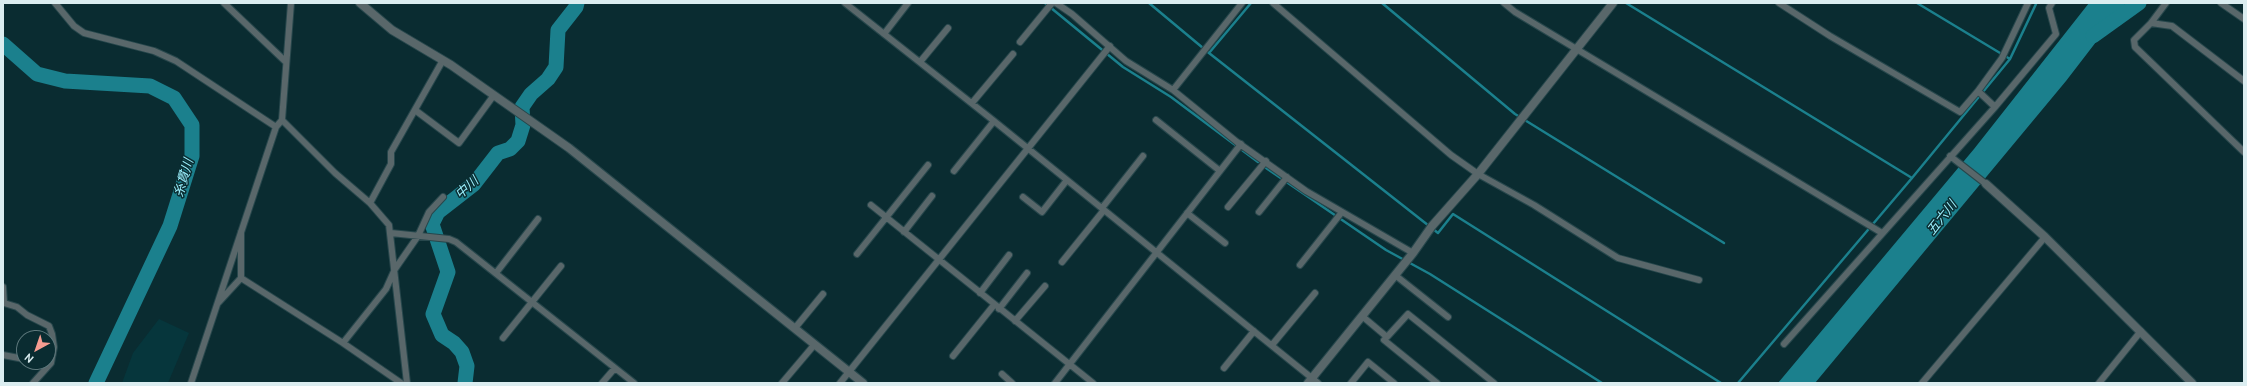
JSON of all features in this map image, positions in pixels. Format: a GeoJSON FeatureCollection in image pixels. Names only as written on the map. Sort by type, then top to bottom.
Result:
{"type":"FeatureCollection","features":[{"type":"Feature","properties":{"kind":"street"},"geometry":{"type":"LineString","coordinates":[[55,3],[74,26],[84,33],[154,51],[176,61],[276,127]]}},
{"type":"Feature","properties":{"kind":"street"},"geometry":{"type":"LineString","coordinates":[[224,3],[286,62]]}},
{"type":"Feature","properties":{"kind":"street"},"geometry":{"type":"LineString","coordinates":[[191,383],[276,127],[282,120],[291,3]]}},
{"type":"Feature","properties":{"kind":"street"},"geometry":{"type":"LineString","coordinates":[[360,3],[392,30],[444,60],[569,148],[863,383]]}},
{"type":"Feature","properties":{"kind":"street"},"geometry":{"type":"LineString","coordinates":[[845,3],[972,103],[1272,345],[1313,381],[1362,316],[1413,253],[1432,226],[1478,174],[1613,3]]}},
{"type":"Feature","properties":{"kind":"street"},"geometry":{"type":"LineString","coordinates":[[884,34],[908,3]]}},
{"type":"Feature","properties":{"kind":"street"},"geometry":{"type":"LineString","coordinates":[[1020,42],[1052,3]]}},
{"type":"Feature","properties":{"kind":"street"},"geometry":{"type":"LineString","coordinates":[[1056,3],[1072,14],[1126,61],[1173,90],[1241,144],[1287,177],[1342,212],[1413,253]]}},
{"type":"Feature","properties":{"kind":"street"},"geometry":{"type":"LineString","coordinates":[[1173,90],[1242,3]]}},
{"type":"Feature","properties":{"kind":"street"},"geometry":{"type":"LineString","coordinates":[[1273,3],[1451,155],[1478,174],[1534,205],[1618,258],[1699,280]]}},
{"type":"Feature","properties":{"kind":"street"},"geometry":{"type":"LineString","coordinates":[[1504,3],[1515,12],[1882,233]]}},
{"type":"Feature","properties":{"kind":"street"},"geometry":{"type":"LineString","coordinates":[[1779,3],[1830,36],[1960,112],[1978,91],[2002,58],[2028,3]]}},
{"type":"Feature","properties":{"kind":"street"},"geometry":{"type":"LineString","coordinates":[[1784,344],[1995,107],[2056,34],[2049,8],[2052,3]]}},
{"type":"Feature","properties":{"kind":"street"},"geometry":{"type":"LineString","coordinates":[[2166,3],[2151,23],[2134,40],[2135,47],[2244,152]]}},
{"type":"Feature","properties":{"kind":"street"},"geometry":{"type":"LineString","coordinates":[[2225,4],[2244,19]]}},
{"type":"Feature","properties":{"kind":"street"},"geometry":{"type":"LineString","coordinates":[[2151,23],[2172,26],[2244,81]]}},
{"type":"Feature","properties":{"kind":"street"},"geometry":{"type":"LineString","coordinates":[[920,62],[948,28]]}},
{"type":"Feature","properties":{"kind":"street"},"geometry":{"type":"LineString","coordinates":[[840,383],[1110,46]]}},
{"type":"Feature","properties":{"kind":"street"},"geometry":{"type":"LineString","coordinates":[[972,103],[1013,54]]}},
{"type":"Feature","properties":{"kind":"street"},"geometry":{"type":"LineString","coordinates":[[370,202],[391,164],[391,152],[444,60]]}},
{"type":"Feature","properties":{"kind":"street"},"geometry":{"type":"LineString","coordinates":[[1978,91],[1995,107]]}},
{"type":"Feature","properties":{"kind":"street"},"geometry":{"type":"LineString","coordinates":[[415,110],[459,143],[494,95]]}},
{"type":"Feature","properties":{"kind":"street"},"geometry":{"type":"LineString","coordinates":[[282,120],[335,173],[370,202],[389,225],[407,383]]}},
{"type":"Feature","properties":{"kind":"street"},"geometry":{"type":"LineString","coordinates":[[1156,120],[1220,171]]}},
{"type":"Feature","properties":{"kind":"street"},"geometry":{"type":"LineString","coordinates":[[954,171],[994,121]]}},
{"type":"Feature","properties":{"kind":"street"},"geometry":{"type":"LineString","coordinates":[[1054,383],[1241,144]]}},
{"type":"Feature","properties":{"kind":"street"},"geometry":{"type":"LineString","coordinates":[[1062,262],[1143,156]]}},
{"type":"Feature","properties":{"kind":"street"},"geometry":{"type":"LineString","coordinates":[[1950,156],[1986,184],[2045,237],[2192,383]]}},
{"type":"Feature","properties":{"kind":"street"},"geometry":{"type":"LineString","coordinates":[[1228,207],[1266,162]]}},
{"type":"Feature","properties":{"kind":"street"},"geometry":{"type":"LineString","coordinates":[[856,254],[928,165]]}},
{"type":"Feature","properties":{"kind":"street"},"geometry":{"type":"LineString","coordinates":[[1260,212],[1287,177]]}},
{"type":"Feature","properties":{"kind":"street"},"geometry":{"type":"LineString","coordinates":[[1023,197],[1042,212],[1067,180]]}},
{"type":"Feature","properties":{"kind":"street"},"geometry":{"type":"LineString","coordinates":[[904,232],[932,196]]}},
{"type":"Feature","properties":{"kind":"street"},"geometry":{"type":"LineString","coordinates":[[343,343],[386,289],[395,269],[418,236],[429,212],[443,197]]}},
{"type":"Feature","properties":{"kind":"street"},"geometry":{"type":"LineString","coordinates":[[871,205],[1092,383]]}},
{"type":"Feature","properties":{"kind":"street"},"geometry":{"type":"LineString","coordinates":[[1300,265],[1342,212]]}},
{"type":"Feature","properties":{"kind":"street"},"geometry":{"type":"LineString","coordinates":[[1187,213],[1225,243]]}},
{"type":"Feature","properties":{"kind":"street"},"geometry":{"type":"LineString","coordinates":[[496,273],[538,219]]}},
{"type":"Feature","properties":{"kind":"street"},"geometry":{"type":"LineString","coordinates":[[217,305],[241,278],[241,229]]}},
{"type":"Feature","properties":{"kind":"street"},"geometry":{"type":"LineString","coordinates":[[391,233],[450,239],[456,242],[532,301],[633,383]]}},
{"type":"Feature","properties":{"kind":"street"},"geometry":{"type":"LineString","coordinates":[[1922,383],[2045,237]]}},
{"type":"Feature","properties":{"kind":"street"},"geometry":{"type":"LineString","coordinates":[[980,293],[1009,255]]}},
{"type":"Feature","properties":{"kind":"street"},"geometry":{"type":"LineString","coordinates":[[503,338],[560,266]]}},
{"type":"Feature","properties":{"kind":"street"},"geometry":{"type":"LineString","coordinates":[[999,309],[1027,273]]}},
{"type":"Feature","properties":{"kind":"street"},"geometry":{"type":"LineString","coordinates":[[1395,275],[1448,317]]}},
{"type":"Feature","properties":{"kind":"street"},"geometry":{"type":"LineString","coordinates":[[241,278],[343,343],[400,383]]}},
{"type":"Feature","properties":{"kind":"street"},"geometry":{"type":"LineString","coordinates":[[1015,322],[1045,286]]}},
{"type":"Feature","properties":{"kind":"street"},"geometry":{"type":"LineString","coordinates":[[3,287],[4,303],[17,307],[27,315],[49,326],[54,347],[51,363],[33,383]]}},
{"type":"Feature","properties":{"kind":"street"},"geometry":{"type":"LineString","coordinates":[[1272,345],[1315,293]]}},
{"type":"Feature","properties":{"kind":"street"},"geometry":{"type":"LineString","coordinates":[[795,328],[823,294]]}},
{"type":"Feature","properties":{"kind":"street"},"geometry":{"type":"LineString","coordinates":[[953,356],[994,304]]}},
{"type":"Feature","properties":{"kind":"street"},"geometry":{"type":"LineString","coordinates":[[1437,383],[1384,340],[1408,314],[1494,383]]}},
{"type":"Feature","properties":{"kind":"street"},"geometry":{"type":"LineString","coordinates":[[1362,316],[1388,336]]}},
{"type":"Feature","properties":{"kind":"street"},"geometry":{"type":"LineString","coordinates":[[1224,368],[1254,331]]}},
{"type":"Feature","properties":{"kind":"street"},"geometry":{"type":"LineString","coordinates":[[2099,383],[2141,331]]}},
{"type":"Feature","properties":{"kind":"street"},"geometry":{"type":"LineString","coordinates":[[782,383],[815,344]]}},
{"type":"Feature","properties":{"kind":"street"},"geometry":{"type":"LineString","coordinates":[[3,355],[16,357]]}},
{"type":"Feature","properties":{"kind":"street"},"geometry":{"type":"LineString","coordinates":[[1351,383],[1368,362],[1394,383]]}},
{"type":"Feature","properties":{"kind":"street"},"geometry":{"type":"LineString","coordinates":[[602,383],[615,368]]}},
{"type":"Feature","properties":{"kind":"street"},"geometry":{"type":"LineString","coordinates":[[1002,374],[1012,383]]}},
{"type":"Feature","properties":{"kind":"shaded area"},"geometry":{"type":"Polygon","coordinates":[[[159,319],[189,333],[168,383],[122,383],[133,353],[159,319]]]}},
{"type":"Feature","properties":{"kind":"water"},"geometry":{"type":"Polygon","coordinates":[[[2089,3],[2126,3],[2066,81],[1815,383],[1778,383],[1974,149],[2089,3]]]}},
{"type":"Feature","properties":{"kind":"waterway","name":"中川"},"geometry":{"type":"LineString","coordinates":[[465,383],[467,366],[462,352],[454,343],[442,335],[433,314],[448,272],[432,224],[438,212],[474,184],[498,153],[510,149],[518,141],[523,125],[522,107],[531,94],[548,79],[556,67],[558,30],[576,7],[577,3]]}},
{"type":"Feature","properties":{"kind":"waterway"},"geometry":{"type":"LineString","coordinates":[[1045,3],[1123,67],[1171,97],[1258,162]]}},
{"type":"Feature","properties":{"kind":"waterway"},"geometry":{"type":"LineString","coordinates":[[1149,3],[1209,53],[1438,233],[1453,214],[1721,383]]}},
{"type":"Feature","properties":{"kind":"waterway"},"geometry":{"type":"LineString","coordinates":[[1209,53],[1251,3]]}},
{"type":"Feature","properties":{"kind":"waterway"},"geometry":{"type":"LineString","coordinates":[[1382,3],[1515,114],[1724,243]]}},
{"type":"Feature","properties":{"kind":"waterway"},"geometry":{"type":"LineString","coordinates":[[1626,3],[1912,178]]}},
{"type":"Feature","properties":{"kind":"waterway"},"geometry":{"type":"LineString","coordinates":[[1917,3],[2010,59]]}},
{"type":"Feature","properties":{"kind":"waterway","name":"五六川"},"geometry":{"type":"LineString","coordinates":[[2093,36],[2139,3]]}},
{"type":"Feature","properties":{"kind":"waterway"},"geometry":{"type":"LineString","coordinates":[[1738,383],[1912,178],[2010,59],[2036,4]]}},
{"type":"Feature","properties":{"kind":"waterway","name":"糸貫川"},"geometry":{"type":"LineString","coordinates":[[3,44],[37,74],[65,81],[150,86],[174,98],[192,125],[192,156],[170,226],[96,383]]}},
{"type":"Feature","properties":{"kind":"waterway"},"geometry":{"type":"LineString","coordinates":[[1266,168],[1386,250],[1430,274],[1602,383]]}}]}
